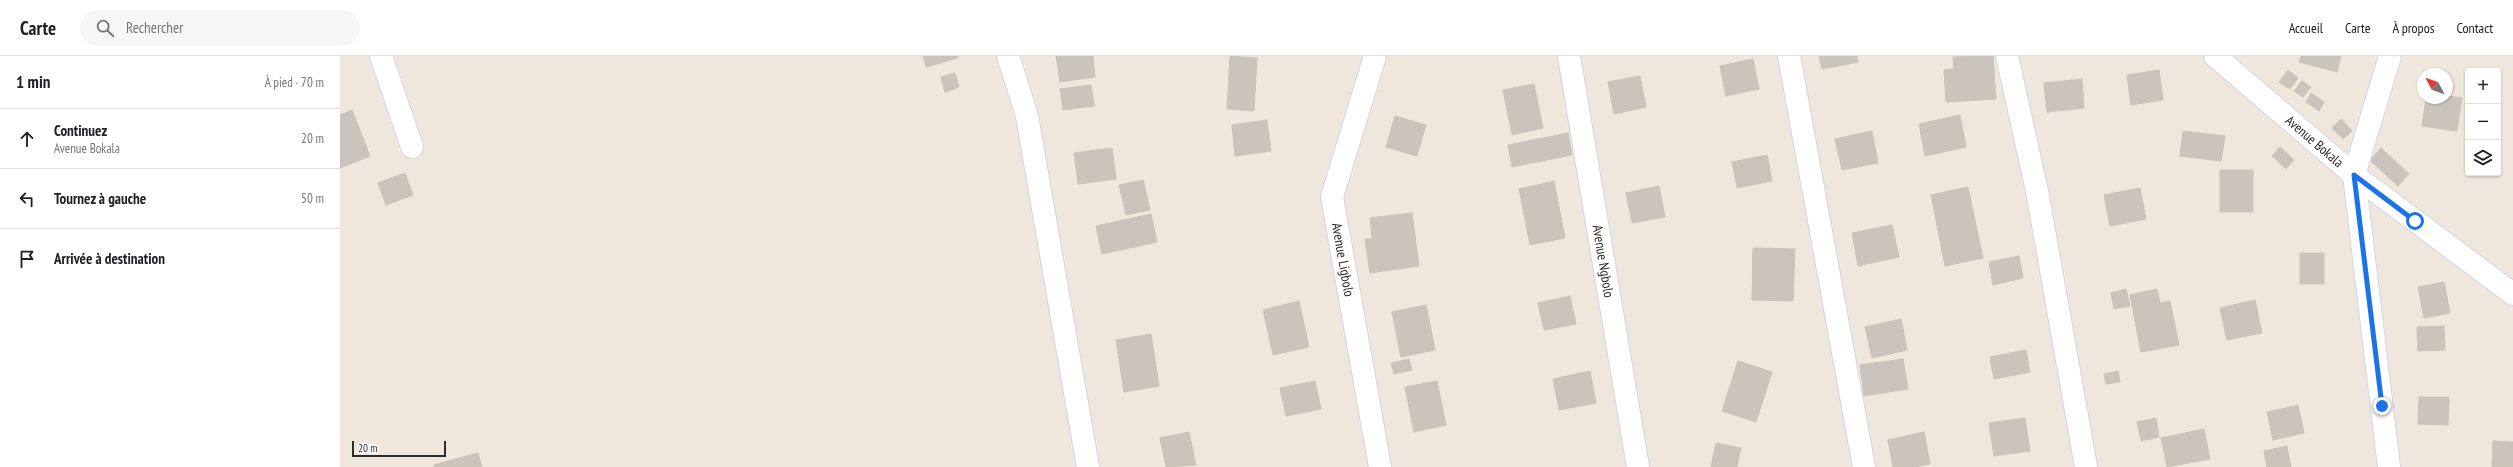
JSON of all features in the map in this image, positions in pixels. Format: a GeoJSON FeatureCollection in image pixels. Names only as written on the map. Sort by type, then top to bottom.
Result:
{"type":"FeatureCollection","features":[{"type":"Feature","properties":{"kind":"street"},"geometry":{"type":"LineString","coordinates":[[381,56],[412,147]]}},
{"type":"Feature","properties":{"kind":"street"},"geometry":{"type":"LineString","coordinates":[[1008,56],[1027,116],[1088,467]]}},
{"type":"Feature","properties":{"kind":"street","name":"Avenue Ligbolo"},"geometry":{"type":"LineString","coordinates":[[1375,56],[1332,197],[1380,467]]}},
{"type":"Feature","properties":{"kind":"street","name":"Avenue Ngbolo"},"geometry":{"type":"LineString","coordinates":[[1569,56],[1638,467]]}},
{"type":"Feature","properties":{"kind":"street"},"geometry":{"type":"LineString","coordinates":[[1789,56],[1864,467]]}},
{"type":"Feature","properties":{"kind":"street"},"geometry":{"type":"LineString","coordinates":[[2007,56],[2037,191],[2086,467]]}},
{"type":"Feature","properties":{"kind":"street","name":"Avenue Bokala"},"geometry":{"type":"LineString","coordinates":[[2215,56],[2354,175],[2513,294]]}},
{"type":"Feature","properties":{"kind":"street"},"geometry":{"type":"LineString","coordinates":[[2389,467],[2354,175],[2390,56]]}},
{"type":"Feature","properties":{"kind":"building"},"geometry":{"type":"Polygon","coordinates":[[[923,56],[958,56],[958,58],[926,67],[923,56]]]}},
{"type":"Feature","properties":{"kind":"building"},"geometry":{"type":"Polygon","coordinates":[[[1056,56],[1093,56],[1095,77],[1060,82],[1056,56]]]}},
{"type":"Feature","properties":{"kind":"building"},"geometry":{"type":"Polygon","coordinates":[[[1230,56],[1257,58],[1254,111],[1227,109],[1230,56]]]}},
{"type":"Feature","properties":{"kind":"building"},"geometry":{"type":"Polygon","coordinates":[[[1819,56],[1857,56],[1858,62],[1822,69],[1819,56]]]}},
{"type":"Feature","properties":{"kind":"building"},"geometry":{"type":"Polygon","coordinates":[[[1993,56],[1996,99],[1946,102],[1944,70],[1954,69],[1953,57],[1993,56]]]}},
{"type":"Feature","properties":{"kind":"building"},"geometry":{"type":"Polygon","coordinates":[[[2301,56],[2341,56],[2337,72],[2299,62],[2301,56]]]}},
{"type":"Feature","properties":{"kind":"building"},"geometry":{"type":"Polygon","coordinates":[[[1753,59],[1759,89],[1726,96],[1720,66],[1753,59]]]}},
{"type":"Feature","properties":{"kind":"building"},"geometry":{"type":"Polygon","coordinates":[[[2159,70],[2163,100],[2131,105],[2127,75],[2159,70]]]}},
{"type":"Feature","properties":{"kind":"building"},"geometry":{"type":"Polygon","coordinates":[[[2288,70],[2298,78],[2290,89],[2279,82],[2288,70]]]}},
{"type":"Feature","properties":{"kind":"building"},"geometry":{"type":"Polygon","coordinates":[[[955,73],[959,87],[945,92],[941,77],[955,73]]]}},
{"type":"Feature","properties":{"kind":"building"},"geometry":{"type":"Polygon","coordinates":[[[1640,76],[1646,107],[1614,114],[1608,82],[1640,76]]]}},
{"type":"Feature","properties":{"kind":"building"},"geometry":{"type":"Polygon","coordinates":[[[2082,79],[2084,108],[2047,112],[2044,83],[2082,79]]]}},
{"type":"Feature","properties":{"kind":"building"},"geometry":{"type":"Polygon","coordinates":[[[2302,81],[2311,87],[2303,97],[2294,91],[2302,81]]]}},
{"type":"Feature","properties":{"kind":"building"},"geometry":{"type":"Polygon","coordinates":[[[1534,84],[1543,128],[1512,135],[1503,90],[1534,84]]]}},
{"type":"Feature","properties":{"kind":"building"},"geometry":{"type":"Polygon","coordinates":[[[1091,85],[1094,106],[1063,110],[1060,89],[1091,85]]]}},
{"type":"Feature","properties":{"kind":"building"},"geometry":{"type":"Polygon","coordinates":[[[2311,93],[2324,102],[2319,111],[2306,102],[2311,93]]]}},
{"type":"Feature","properties":{"kind":"building"},"geometry":{"type":"Polygon","coordinates":[[[2453,97],[2462,98],[2457,131],[2422,126],[2425,104],[2453,104],[2453,97]]]}},
{"type":"Feature","properties":{"kind":"building"},"geometry":{"type":"Polygon","coordinates":[[[352,110],[370,156],[340,168],[340,115],[352,110]]]}},
{"type":"Feature","properties":{"kind":"building"},"geometry":{"type":"Polygon","coordinates":[[[1960,115],[1966,147],[1925,156],[1919,124],[1960,115]]]}},
{"type":"Feature","properties":{"kind":"building"},"geometry":{"type":"Polygon","coordinates":[[[1395,116],[1426,125],[1417,156],[1386,147],[1395,116]]]}},
{"type":"Feature","properties":{"kind":"building"},"geometry":{"type":"Polygon","coordinates":[[[2341,119],[2352,131],[2343,139],[2332,128],[2341,119]]]}},
{"type":"Feature","properties":{"kind":"building"},"geometry":{"type":"Polygon","coordinates":[[[1267,120],[1271,151],[1235,156],[1232,125],[1267,120]]]}},
{"type":"Feature","properties":{"kind":"building"},"geometry":{"type":"Polygon","coordinates":[[[1872,131],[1878,163],[1842,170],[1835,139],[1872,131]]]}},
{"type":"Feature","properties":{"kind":"building"},"geometry":{"type":"Polygon","coordinates":[[[2183,131],[2225,136],[2221,161],[2180,156],[2183,131]]]}},
{"type":"Feature","properties":{"kind":"building"},"geometry":{"type":"Polygon","coordinates":[[[1568,133],[1572,155],[1512,167],[1508,145],[1568,133]]]}},
{"type":"Feature","properties":{"kind":"building"},"geometry":{"type":"Polygon","coordinates":[[[2280,147],[2294,160],[2286,169],[2272,156],[2280,147]]]}},
{"type":"Feature","properties":{"kind":"building"},"geometry":{"type":"Polygon","coordinates":[[[1112,148],[1116,179],[1078,184],[1074,153],[1112,148]]]}},
{"type":"Feature","properties":{"kind":"building"},"geometry":{"type":"Polygon","coordinates":[[[2381,148],[2409,174],[2398,186],[2370,160],[2381,148]]]}},
{"type":"Feature","properties":{"kind":"building"},"geometry":{"type":"Polygon","coordinates":[[[1767,155],[1772,181],[1737,188],[1732,162],[1767,155]]]}},
{"type":"Feature","properties":{"kind":"building"},"geometry":{"type":"Polygon","coordinates":[[[2220,170],[2253,170],[2253,212],[2220,212],[2220,170]]]}},
{"type":"Feature","properties":{"kind":"building"},"geometry":{"type":"Polygon","coordinates":[[[405,173],[413,195],[386,205],[378,183],[405,173]]]}},
{"type":"Feature","properties":{"kind":"building"},"geometry":{"type":"Polygon","coordinates":[[[1143,180],[1150,210],[1126,215],[1119,185],[1143,180]]]}},
{"type":"Feature","properties":{"kind":"building"},"geometry":{"type":"Polygon","coordinates":[[[1554,181],[1565,238],[1530,245],[1519,189],[1554,181]]]}},
{"type":"Feature","properties":{"kind":"building"},"geometry":{"type":"Polygon","coordinates":[[[1659,186],[1665,217],[1632,223],[1626,193],[1659,186]]]}},
{"type":"Feature","properties":{"kind":"building"},"geometry":{"type":"Polygon","coordinates":[[[1968,187],[1983,258],[1945,266],[1931,195],[1968,187]]]}},
{"type":"Feature","properties":{"kind":"building"},"geometry":{"type":"Polygon","coordinates":[[[2140,188],[2146,219],[2110,226],[2104,195],[2140,188]]]}},
{"type":"Feature","properties":{"kind":"building"},"geometry":{"type":"Polygon","coordinates":[[[1412,213],[1419,266],[1370,273],[1365,239],[1372,239],[1370,218],[1412,213]]]}},
{"type":"Feature","properties":{"kind":"building"},"geometry":{"type":"Polygon","coordinates":[[[1151,214],[1157,242],[1102,254],[1096,226],[1151,214]]]}},
{"type":"Feature","properties":{"kind":"building"},"geometry":{"type":"Polygon","coordinates":[[[1892,225],[1899,257],[1858,266],[1852,233],[1892,225]]]}},
{"type":"Feature","properties":{"kind":"building"},"geometry":{"type":"Polygon","coordinates":[[[1753,248],[1795,249],[1793,301],[1752,300],[1753,248]]]}},
{"type":"Feature","properties":{"kind":"building"},"geometry":{"type":"Polygon","coordinates":[[[2300,253],[2324,253],[2324,284],[2300,284],[2300,253]]]}},
{"type":"Feature","properties":{"kind":"building"},"geometry":{"type":"Polygon","coordinates":[[[2019,256],[2023,278],[1993,285],[1989,262],[2019,256]]]}},
{"type":"Feature","properties":{"kind":"building"},"geometry":{"type":"Polygon","coordinates":[[[2444,282],[2450,313],[2424,318],[2418,287],[2444,282]]]}},
{"type":"Feature","properties":{"kind":"building"},"geometry":{"type":"Polygon","coordinates":[[[2126,289],[2130,306],[2114,309],[2111,293],[2126,289]]]}},
{"type":"Feature","properties":{"kind":"building"},"geometry":{"type":"Polygon","coordinates":[[[2157,289],[2160,303],[2170,301],[2179,345],[2141,352],[2130,295],[2157,289]]]}},
{"type":"Feature","properties":{"kind":"building"},"geometry":{"type":"Polygon","coordinates":[[[1570,296],[1576,324],[1544,330],[1538,303],[1570,296]]]}},
{"type":"Feature","properties":{"kind":"building"},"geometry":{"type":"Polygon","coordinates":[[[2255,300],[2262,333],[2227,340],[2220,308],[2255,300]]]}},
{"type":"Feature","properties":{"kind":"building"},"geometry":{"type":"Polygon","coordinates":[[[1299,301],[1309,347],[1273,355],[1263,310],[1299,301]]]}},
{"type":"Feature","properties":{"kind":"building"},"geometry":{"type":"Polygon","coordinates":[[[1426,305],[1435,350],[1401,357],[1392,312],[1426,305]]]}},
{"type":"Feature","properties":{"kind":"building"},"geometry":{"type":"Polygon","coordinates":[[[1901,319],[1907,350],[1872,358],[1865,327],[1901,319]]]}},
{"type":"Feature","properties":{"kind":"building"},"geometry":{"type":"Polygon","coordinates":[[[2444,326],[2445,350],[2418,351],[2417,327],[2444,326]]]}},
{"type":"Feature","properties":{"kind":"building"},"geometry":{"type":"Polygon","coordinates":[[[1151,334],[1159,386],[1124,392],[1116,340],[1151,334]]]}},
{"type":"Feature","properties":{"kind":"building"},"geometry":{"type":"Polygon","coordinates":[[[2026,350],[2030,372],[1994,379],[1990,357],[2026,350]]]}},
{"type":"Feature","properties":{"kind":"building"},"geometry":{"type":"Polygon","coordinates":[[[1409,359],[1412,370],[1394,374],[1391,363],[1409,359]]]}},
{"type":"Feature","properties":{"kind":"building"},"geometry":{"type":"Polygon","coordinates":[[[1903,359],[1908,389],[1864,396],[1860,365],[1903,359]]]}},
{"type":"Feature","properties":{"kind":"building"},"geometry":{"type":"Polygon","coordinates":[[[1738,361],[1772,372],[1756,422],[1722,411],[1738,361]]]}},
{"type":"Feature","properties":{"kind":"building"},"geometry":{"type":"Polygon","coordinates":[[[1590,371],[1596,403],[1559,410],[1553,379],[1590,371]]]}},
{"type":"Feature","properties":{"kind":"building"},"geometry":{"type":"Polygon","coordinates":[[[2118,371],[2120,382],[2106,384],[2104,374],[2118,371]]]}},
{"type":"Feature","properties":{"kind":"building"},"geometry":{"type":"Polygon","coordinates":[[[1315,381],[1321,409],[1286,416],[1280,388],[1315,381]]]}},
{"type":"Feature","properties":{"kind":"building"},"geometry":{"type":"Polygon","coordinates":[[[1437,381],[1446,425],[1414,432],[1405,387],[1437,381]]]}},
{"type":"Feature","properties":{"kind":"building"},"geometry":{"type":"Polygon","coordinates":[[[2419,397],[2449,397],[2448,425],[2418,424],[2419,397]]]}},
{"type":"Feature","properties":{"kind":"building"},"geometry":{"type":"Polygon","coordinates":[[[2298,405],[2304,433],[2273,440],[2267,412],[2298,405]]]}},
{"type":"Feature","properties":{"kind":"building"},"geometry":{"type":"Polygon","coordinates":[[[2025,418],[2030,451],[1994,456],[1989,423],[2025,418]]]}},
{"type":"Feature","properties":{"kind":"building"},"geometry":{"type":"Polygon","coordinates":[[[2156,418],[2159,437],[2141,441],[2137,422],[2156,418]]]}},
{"type":"Feature","properties":{"kind":"building"},"geometry":{"type":"Polygon","coordinates":[[[2204,429],[2210,459],[2167,467],[2161,438],[2204,429]]]}},
{"type":"Feature","properties":{"kind":"building"},"geometry":{"type":"Polygon","coordinates":[[[1189,432],[1196,465],[1166,467],[1160,438],[1189,432]]]}},
{"type":"Feature","properties":{"kind":"building"},"geometry":{"type":"Polygon","coordinates":[[[1924,432],[1930,464],[1915,467],[1893,467],[1888,440],[1924,432]]]}},
{"type":"Feature","properties":{"kind":"building"},"geometry":{"type":"Polygon","coordinates":[[[2493,441],[2513,442],[2513,467],[2492,467],[2493,441]]]}},
{"type":"Feature","properties":{"kind":"building"},"geometry":{"type":"Polygon","coordinates":[[[1716,443],[1741,448],[1737,467],[1711,467],[1716,443]]]}},
{"type":"Feature","properties":{"kind":"building"},"geometry":{"type":"Polygon","coordinates":[[[2287,446],[2291,467],[2267,467],[2264,451],[2287,446]]]}},
{"type":"Feature","properties":{"kind":"building"},"geometry":{"type":"Polygon","coordinates":[[[478,453],[482,467],[434,467],[434,465],[478,453]]]}},
{"type":"Feature","properties":{"kind":"route"},"geometry":{"type":"LineString","coordinates":[[2382,406],[2354,175],[2415,221]]}}]}
